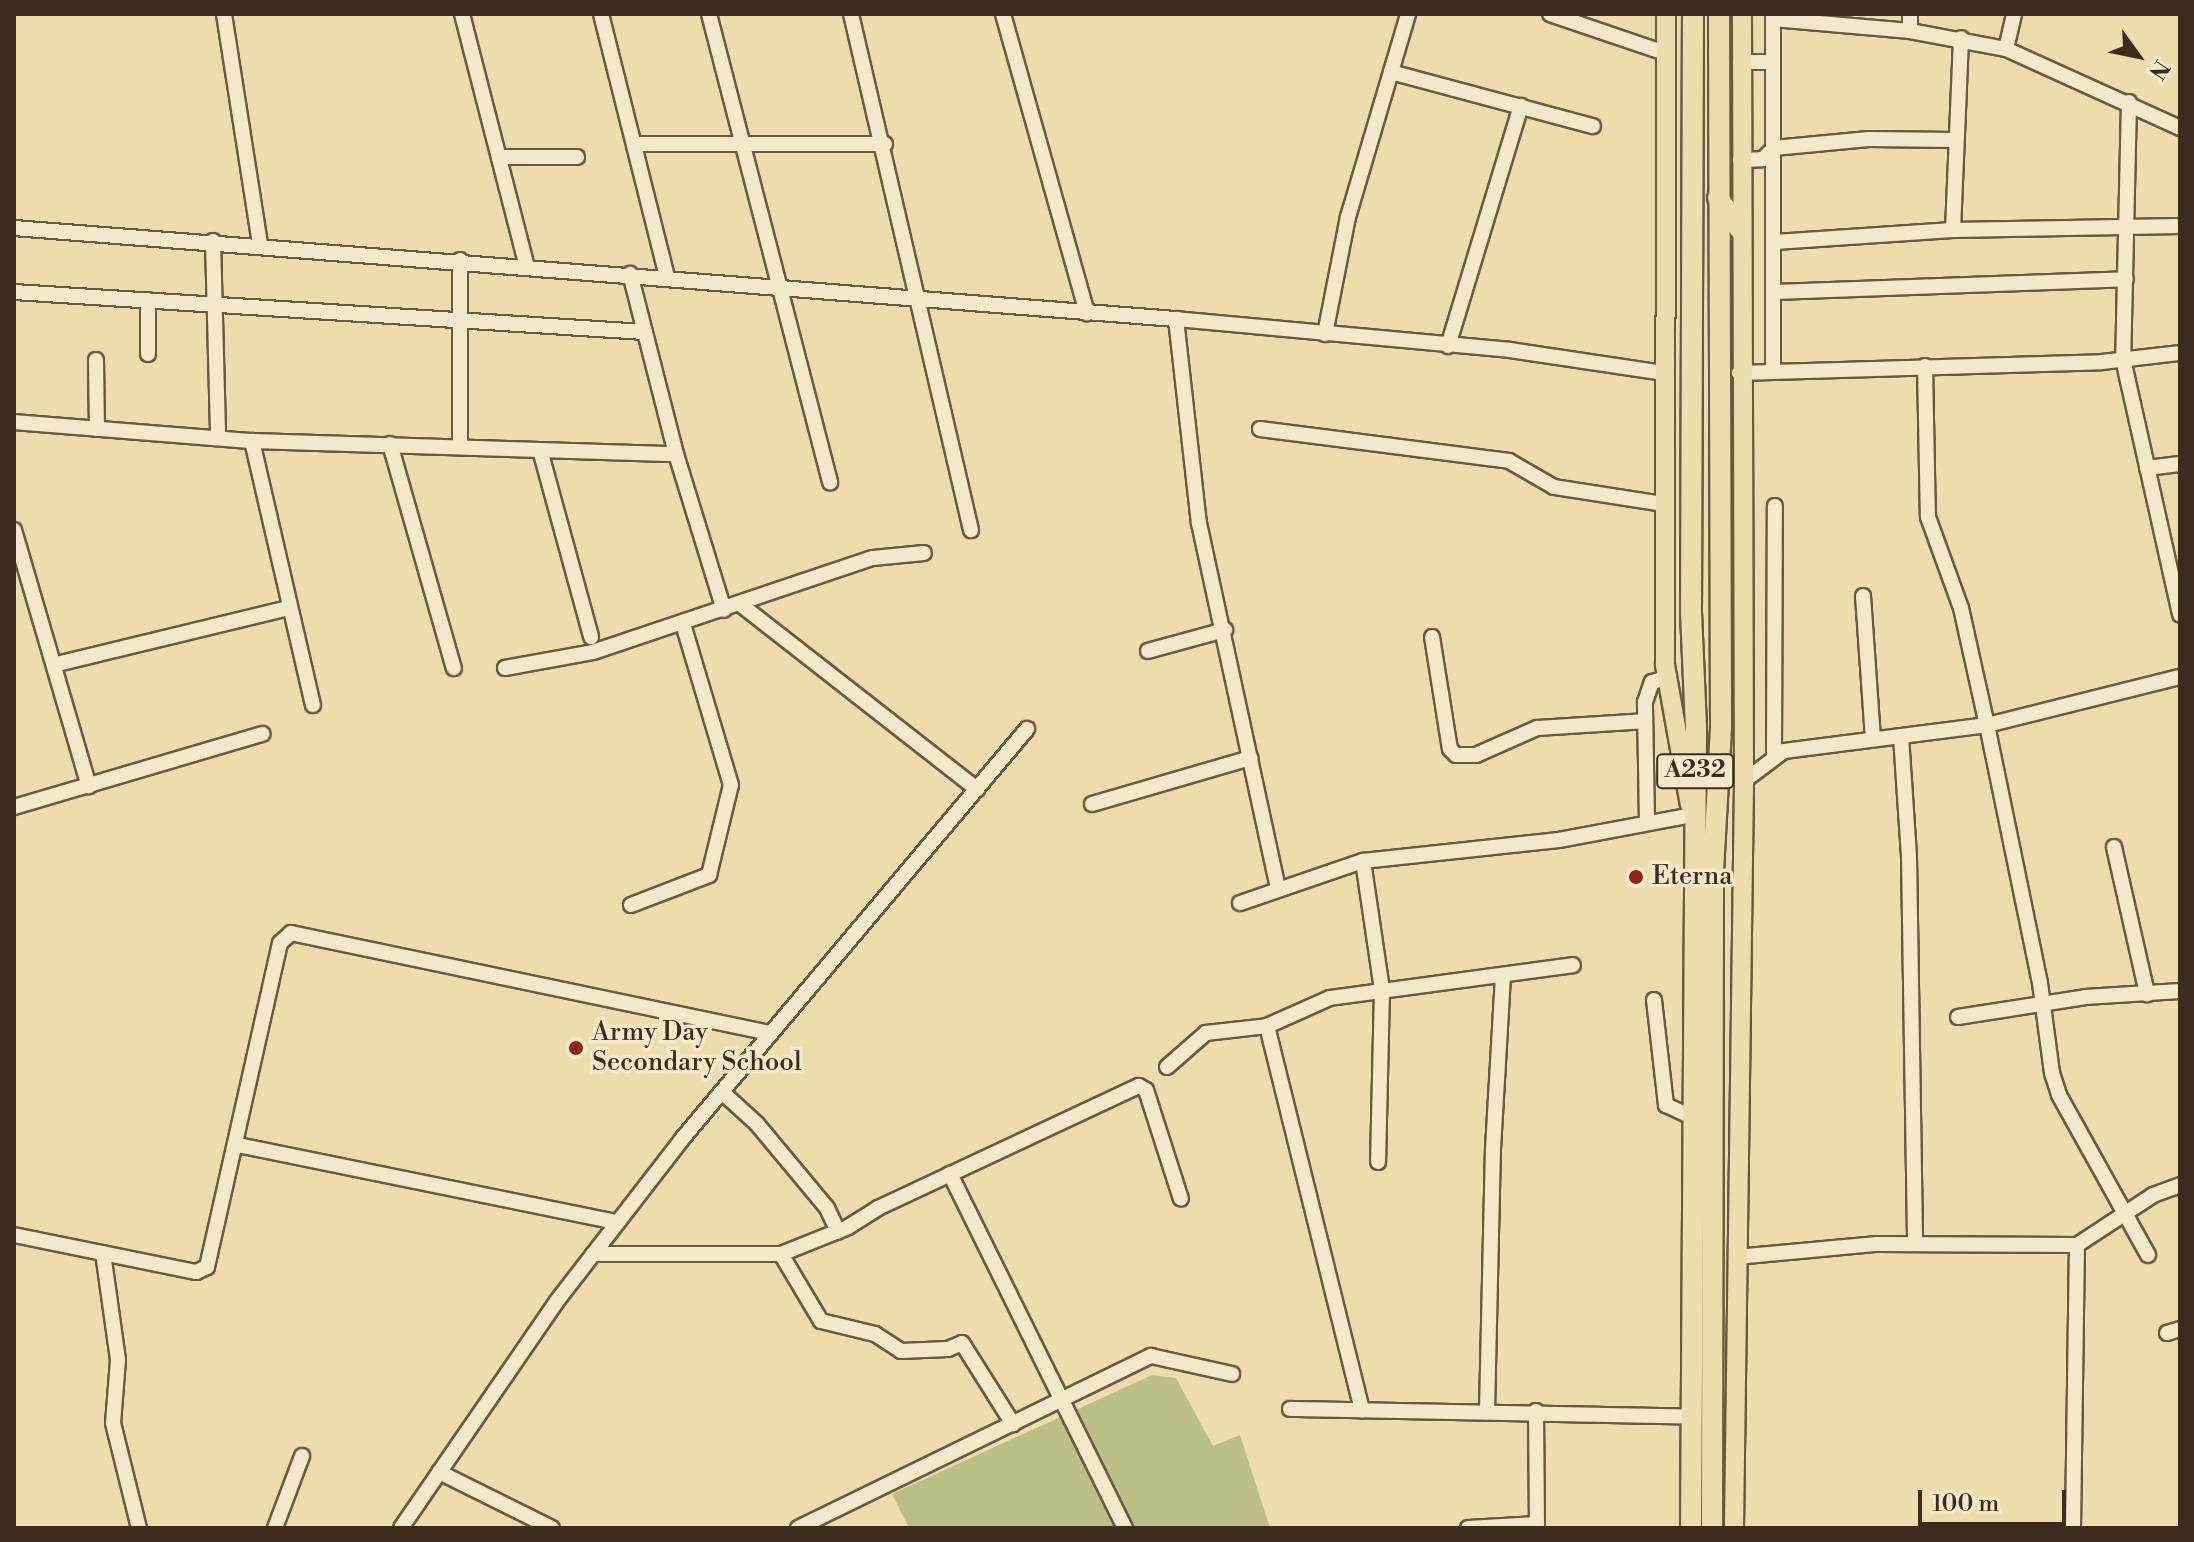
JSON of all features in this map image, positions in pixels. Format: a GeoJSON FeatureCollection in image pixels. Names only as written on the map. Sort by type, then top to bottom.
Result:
{"type":"FeatureCollection","features":[{"type":"Feature","properties":{"kind":"highway","name":"A232"},"geometry":{"type":"LineString","coordinates":[[1691,1528],[1690,1116],[1692,815],[1696,727],[1691,613],[1693,14]]}},
{"type":"Feature","properties":{"kind":"highway","name":"A232"},"geometry":{"type":"LineString","coordinates":[[1712,1528],[1713,871],[1721,726],[1719,14]]}},
{"type":"Feature","properties":{"kind":"highway"},"geometry":{"type":"LineString","coordinates":[[1718,198],[1740,229]]}},
{"type":"Feature","properties":{"kind":"main road"},"geometry":{"type":"LineString","coordinates":[[1666,14],[1664,504],[1667,678],[1692,815]]}},
{"type":"Feature","properties":{"kind":"main road"},"geometry":{"type":"LineString","coordinates":[[1734,1528],[1744,781],[1739,373],[1742,14]]}},
{"type":"Feature","properties":{"kind":"street"},"geometry":{"type":"LineString","coordinates":[[224,14],[260,244]]}},
{"type":"Feature","properties":{"kind":"street"},"geometry":{"type":"LineString","coordinates":[[462,14],[527,267]]}},
{"type":"Feature","properties":{"kind":"street"},"geometry":{"type":"LineString","coordinates":[[601,14],[667,277]]}},
{"type":"Feature","properties":{"kind":"street"},"geometry":{"type":"LineString","coordinates":[[709,14],[830,483]]}},
{"type":"Feature","properties":{"kind":"street"},"geometry":{"type":"LineString","coordinates":[[851,14],[885,144],[917,300],[971,530]]}},
{"type":"Feature","properties":{"kind":"street"},"geometry":{"type":"LineString","coordinates":[[1003,14],[1087,313]]}},
{"type":"Feature","properties":{"kind":"street"},"geometry":{"type":"LineString","coordinates":[[1325,334],[1348,217],[1408,14]]}},
{"type":"Feature","properties":{"kind":"street"},"geometry":{"type":"LineString","coordinates":[[1553,14],[1665,53]]}},
{"type":"Feature","properties":{"kind":"street"},"geometry":{"type":"LineString","coordinates":[[1910,14],[1910,31]]}},
{"type":"Feature","properties":{"kind":"street"},"geometry":{"type":"LineString","coordinates":[[2006,49],[2014,14]]}},
{"type":"Feature","properties":{"kind":"street"},"geometry":{"type":"LineString","coordinates":[[1773,372],[1773,16],[1961,38],[2006,49],[2129,102],[2180,128]]}},
{"type":"Feature","properties":{"kind":"street"},"geometry":{"type":"LineString","coordinates":[[1953,230],[1961,38]]}},
{"type":"Feature","properties":{"kind":"street"},"geometry":{"type":"LineString","coordinates":[[1740,62],[1773,62]]}},
{"type":"Feature","properties":{"kind":"street"},"geometry":{"type":"LineString","coordinates":[[1391,72],[1593,126]]}},
{"type":"Feature","properties":{"kind":"street"},"geometry":{"type":"LineString","coordinates":[[2129,102],[2129,227],[2123,359],[2180,615]]}},
{"type":"Feature","properties":{"kind":"street"},"geometry":{"type":"LineString","coordinates":[[1448,346],[1521,106]]}},
{"type":"Feature","properties":{"kind":"street"},"geometry":{"type":"LineString","coordinates":[[1740,160],[1763,159],[1774,148],[1869,139],[1955,140]]}},
{"type":"Feature","properties":{"kind":"street"},"geometry":{"type":"LineString","coordinates":[[634,144],[885,144]]}},
{"type":"Feature","properties":{"kind":"street"},"geometry":{"type":"LineString","coordinates":[[499,157],[577,157]]}},
{"type":"Feature","properties":{"kind":"street"},"geometry":{"type":"LineString","coordinates":[[1775,242],[1953,230],[2180,226]]}},
{"type":"Feature","properties":{"kind":"street"},"geometry":{"type":"LineString","coordinates":[[14,228],[260,244],[1176,319],[1448,346],[1664,373]]}},
{"type":"Feature","properties":{"kind":"street"},"geometry":{"type":"LineString","coordinates":[[213,241],[218,435]]}},
{"type":"Feature","properties":{"kind":"street"},"geometry":{"type":"LineString","coordinates":[[460,260],[460,446]]}},
{"type":"Feature","properties":{"kind":"street"},"geometry":{"type":"LineString","coordinates":[[630,274],[676,454],[724,610]]}},
{"type":"Feature","properties":{"kind":"street"},"geometry":{"type":"LineString","coordinates":[[1775,292],[2126,279]]}},
{"type":"Feature","properties":{"kind":"street"},"geometry":{"type":"LineString","coordinates":[[14,292],[214,307],[459,317],[645,332]]}},
{"type":"Feature","properties":{"kind":"street"},"geometry":{"type":"LineString","coordinates":[[148,300],[148,354]]}},
{"type":"Feature","properties":{"kind":"street"},"geometry":{"type":"LineString","coordinates":[[1176,319],[1199,523],[1225,630],[1278,889]]}},
{"type":"Feature","properties":{"kind":"street"},"geometry":{"type":"LineString","coordinates":[[1739,373],[2123,359],[2180,353]]}},
{"type":"Feature","properties":{"kind":"street"},"geometry":{"type":"LineString","coordinates":[[96,360],[97,429]]}},
{"type":"Feature","properties":{"kind":"street"},"geometry":{"type":"LineString","coordinates":[[1925,366],[1928,517],[1961,608],[1987,725],[2059,1095],[2127,1210],[2148,1255]]}},
{"type":"Feature","properties":{"kind":"street"},"geometry":{"type":"LineString","coordinates":[[14,422],[218,435],[252,441],[676,454]]}},
{"type":"Feature","properties":{"kind":"street"},"geometry":{"type":"LineString","coordinates":[[1260,429],[1509,461],[1543,484],[1664,504]]}},
{"type":"Feature","properties":{"kind":"street"},"geometry":{"type":"LineString","coordinates":[[252,441],[288,608],[313,705]]}},
{"type":"Feature","properties":{"kind":"street"},"geometry":{"type":"LineString","coordinates":[[390,444],[454,668]]}},
{"type":"Feature","properties":{"kind":"street"},"geometry":{"type":"LineString","coordinates":[[540,450],[591,637]]}},
{"type":"Feature","properties":{"kind":"street"},"geometry":{"type":"LineString","coordinates":[[2147,468],[2180,464]]}},
{"type":"Feature","properties":{"kind":"street"},"geometry":{"type":"LineString","coordinates":[[1774,755],[1775,506]]}},
{"type":"Feature","properties":{"kind":"street"},"geometry":{"type":"LineString","coordinates":[[14,530],[57,664],[89,786]]}},
{"type":"Feature","properties":{"kind":"street"},"geometry":{"type":"LineString","coordinates":[[505,668],[593,652],[724,610],[805,577],[873,558],[924,553]]}},
{"type":"Feature","properties":{"kind":"street"},"geometry":{"type":"LineString","coordinates":[[1863,596],[1873,738]]}},
{"type":"Feature","properties":{"kind":"street"},"geometry":{"type":"LineString","coordinates":[[740,604],[977,789]]}},
{"type":"Feature","properties":{"kind":"street"},"geometry":{"type":"LineString","coordinates":[[57,664],[288,608]]}},
{"type":"Feature","properties":{"kind":"street"},"geometry":{"type":"LineString","coordinates":[[631,905],[709,875],[731,785],[683,624]]}},
{"type":"Feature","properties":{"kind":"street"},"geometry":{"type":"LineString","coordinates":[[1148,651],[1225,630]]}},
{"type":"Feature","properties":{"kind":"street"},"geometry":{"type":"LineString","coordinates":[[1432,637],[1450,749],[1456,755],[1476,755],[1537,728],[1644,721]]}},
{"type":"Feature","properties":{"kind":"street"},"geometry":{"type":"LineString","coordinates":[[1744,781],[1774,755],[1873,738],[1987,725],[2180,677]]}},
{"type":"Feature","properties":{"kind":"street"},"geometry":{"type":"LineString","coordinates":[[1647,822],[1644,721],[1647,690],[1667,678]]}},
{"type":"Feature","properties":{"kind":"street"},"geometry":{"type":"LineString","coordinates":[[401,1528],[617,1222],[771,1033],[1027,729]]}},
{"type":"Feature","properties":{"kind":"street"},"geometry":{"type":"LineString","coordinates":[[14,807],[262,734]]}},
{"type":"Feature","properties":{"kind":"street"},"geometry":{"type":"LineString","coordinates":[[1901,736],[1909,856],[1915,1243]]}},
{"type":"Feature","properties":{"kind":"street"},"geometry":{"type":"LineString","coordinates":[[1092,804],[1250,758]]}},
{"type":"Feature","properties":{"kind":"street"},"geometry":{"type":"LineString","coordinates":[[1240,903],[1363,861],[1559,840],[1692,815]]}},
{"type":"Feature","properties":{"kind":"street"},"geometry":{"type":"LineString","coordinates":[[2114,847],[2147,994]]}},
{"type":"Feature","properties":{"kind":"street"},"geometry":{"type":"LineString","coordinates":[[1363,861],[1382,989],[1378,1162]]}},
{"type":"Feature","properties":{"kind":"street"},"geometry":{"type":"LineString","coordinates":[[14,1235],[196,1272],[207,1267],[238,1145],[280,943],[291,933],[771,1033]]}},
{"type":"Feature","properties":{"kind":"street"},"geometry":{"type":"LineString","coordinates":[[1167,1067],[1206,1033],[1267,1026],[1330,998],[1573,965]]}},
{"type":"Feature","properties":{"kind":"street"},"geometry":{"type":"LineString","coordinates":[[1487,1411],[1493,1149],[1503,976]]}},
{"type":"Feature","properties":{"kind":"street"},"geometry":{"type":"LineString","coordinates":[[1958,1017],[2042,1004],[2180,991]]}},
{"type":"Feature","properties":{"kind":"street"},"geometry":{"type":"LineString","coordinates":[[1654,1000],[1666,1105],[1690,1116]]}},
{"type":"Feature","properties":{"kind":"street"},"geometry":{"type":"LineString","coordinates":[[1267,1026],[1362,1410]]}},
{"type":"Feature","properties":{"kind":"street"},"geometry":{"type":"LineString","coordinates":[[593,1254],[781,1254],[838,1232],[950,1174],[1143,1086],[1181,1199]]}},
{"type":"Feature","properties":{"kind":"street"},"geometry":{"type":"LineString","coordinates":[[722,1092],[757,1124],[827,1208],[838,1232]]}},
{"type":"Feature","properties":{"kind":"street"},"geometry":{"type":"LineString","coordinates":[[238,1145],[617,1222]]}},
{"type":"Feature","properties":{"kind":"street"},"geometry":{"type":"LineString","coordinates":[[950,1174],[1125,1528]]}},
{"type":"Feature","properties":{"kind":"street"},"geometry":{"type":"LineString","coordinates":[[1736,1257],[1784,1248],[1915,1243],[2077,1245],[2127,1210],[2180,1185]]}},
{"type":"Feature","properties":{"kind":"street"},"geometry":{"type":"LineString","coordinates":[[2073,1528],[2077,1245]]}},
{"type":"Feature","properties":{"kind":"street"},"geometry":{"type":"LineString","coordinates":[[103,1253],[118,1360],[113,1423],[139,1528]]}},
{"type":"Feature","properties":{"kind":"street"},"geometry":{"type":"LineString","coordinates":[[781,1254],[821,1321],[875,1334],[901,1351],[948,1349],[962,1343],[1013,1424]]}},
{"type":"Feature","properties":{"kind":"street"},"geometry":{"type":"LineString","coordinates":[[798,1528],[1151,1356],[1232,1374]]}},
{"type":"Feature","properties":{"kind":"street"},"geometry":{"type":"LineString","coordinates":[[1290,1409],[1536,1411],[1692,1417]]}},
{"type":"Feature","properties":{"kind":"street"},"geometry":{"type":"LineString","coordinates":[[1468,1528],[1537,1526],[1536,1411]]}},
{"type":"Feature","properties":{"kind":"street"},"geometry":{"type":"LineString","coordinates":[[275,1528],[302,1456]]}},
{"type":"Feature","properties":{"kind":"street"},"geometry":{"type":"LineString","coordinates":[[439,1472],[552,1528]]}},
{"type":"Feature","properties":{"kind":"green space"},"geometry":{"type":"Polygon","coordinates":[[[1152,1375],[1176,1378],[1213,1446],[1240,1435],[1270,1528],[909,1528],[892,1494],[1152,1375]]]}},
{"type":"Feature","properties":{"kind":"place","name":"Eterna"},"geometry":{"type":"Point","coordinates":[1636,877]}},
{"type":"Feature","properties":{"kind":"place","name":"Army Day Secondary School"},"geometry":{"type":"Point","coordinates":[576,1048]}}]}
